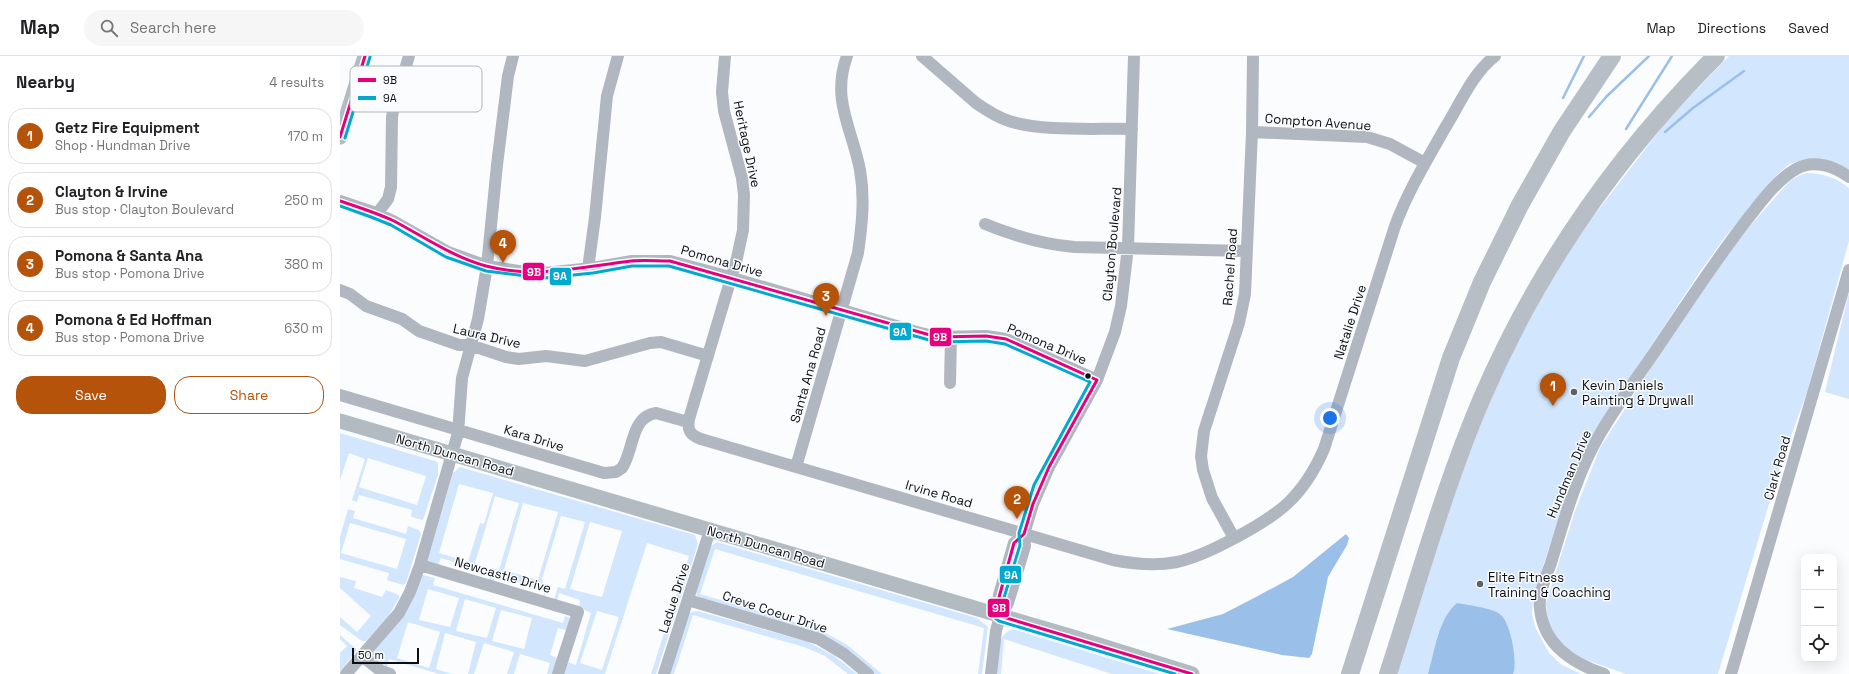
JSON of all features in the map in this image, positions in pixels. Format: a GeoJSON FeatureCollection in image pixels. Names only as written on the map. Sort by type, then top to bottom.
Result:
{"type":"FeatureCollection","features":[{"type":"Feature","properties":{"kind":"highway"},"geometry":{"type":"LineString","coordinates":[[1350,674],[1452,358],[1482,282],[1523,198],[1562,131],[1612,56]]}},
{"type":"Feature","properties":{"kind":"highway"},"geometry":{"type":"LineString","coordinates":[[1388,674],[1462,448],[1482,398],[1524,311],[1550,266],[1606,183],[1659,117],[1716,56]]}},
{"type":"Feature","properties":{"kind":"main road"},"geometry":{"type":"LineString","coordinates":[[362,66],[365,56]]}},
{"type":"Feature","properties":{"kind":"main road"},"geometry":{"type":"LineString","coordinates":[[340,137],[350,105]]}},
{"type":"Feature","properties":{"kind":"main road","name":"North Duncan Road"},"geometry":{"type":"LineString","coordinates":[[340,421],[1192,674]]}},
{"type":"Feature","properties":{"kind":"street"},"geometry":{"type":"LineString","coordinates":[[406,66],[409,56]]}},
{"type":"Feature","properties":{"kind":"street"},"geometry":{"type":"LineString","coordinates":[[346,674],[399,613],[410,592],[420,565],[452,454],[458,430],[462,378],[478,319],[487,266],[508,76],[513,56]]}},
{"type":"Feature","properties":{"kind":"street"},"geometry":{"type":"LineString","coordinates":[[588,269],[595,217],[607,96],[618,56]]}},
{"type":"Feature","properties":{"kind":"street","name":"Heritage Drive"},"geometry":{"type":"LineString","coordinates":[[688,422],[731,278],[743,230],[744,195],[742,178],[724,111],[722,86],[725,56]]}},
{"type":"Feature","properties":{"kind":"street","name":"Santa Ana Road"},"geometry":{"type":"LineString","coordinates":[[796,467],[858,253],[863,205],[860,170],[843,113],[841,99],[841,81],[847,56]]}},
{"type":"Feature","properties":{"kind":"street"},"geometry":{"type":"LineString","coordinates":[[922,56],[981,106],[1009,121],[1050,127],[1132,129]]}},
{"type":"Feature","properties":{"kind":"street","name":"Clayton Boulevard"},"geometry":{"type":"LineString","coordinates":[[991,674],[993,643],[1000,616],[998,601],[1014,543],[1024,534],[1033,504],[1049,467],[1097,380],[1106,360],[1120,313],[1128,247],[1134,56]]}},
{"type":"Feature","properties":{"kind":"street","name":"Rachel Road"},"geometry":{"type":"LineString","coordinates":[[1234,538],[1212,498],[1203,470],[1201,456],[1204,431],[1243,306],[1245,294],[1252,132],[1252,56]]}},
{"type":"Feature","properties":{"kind":"street","name":"Natalie Drive"},"geometry":{"type":"LineString","coordinates":[[1194,558],[1266,521],[1284,508],[1298,494],[1316,467],[1324,449],[1400,212],[1425,163],[1476,77],[1495,56]]}},
{"type":"Feature","properties":{"kind":"street"},"geometry":{"type":"LineString","coordinates":[[377,214],[388,199],[391,187],[393,112]]}},
{"type":"Feature","properties":{"kind":"street","name":"Compton Avenue"},"geometry":{"type":"LineString","coordinates":[[1252,132],[1367,137],[1390,144],[1425,163]]}},
{"type":"Feature","properties":{"kind":"street","name":"Hundman Drive"},"geometry":{"type":"LineString","coordinates":[[1604,674],[1577,664],[1557,649],[1542,622],[1539,602],[1564,519],[1599,435],[1718,258],[1760,204],[1782,179],[1796,169],[1804,166],[1824,165],[1833,167],[1849,177]]}},
{"type":"Feature","properties":{"kind":"street","name":"Pomona Drive"},"geometry":{"type":"LineString","coordinates":[[340,201],[377,214],[448,252],[487,266],[526,272],[544,273],[588,269],[632,261],[652,260],[682,264],[917,332],[951,338],[986,336],[1006,340],[1097,380]]}},
{"type":"Feature","properties":{"kind":"street"},"geometry":{"type":"LineString","coordinates":[[985,224],[1006,233],[1050,245],[1074,247],[1128,247],[1246,251]]}},
{"type":"Feature","properties":{"kind":"street","name":"Clark Road"},"geometry":{"type":"LineString","coordinates":[[1731,674],[1849,270]]}},
{"type":"Feature","properties":{"kind":"street","name":"Laura Drive"},"geometry":{"type":"LineString","coordinates":[[340,290],[350,294],[366,306],[402,320],[419,331],[459,345],[470,345],[506,357],[519,359],[556,356],[577,362],[623,352],[650,343],[661,342],[708,356]]}},
{"type":"Feature","properties":{"kind":"street"},"geometry":{"type":"LineString","coordinates":[[950,383],[951,338]]}},
{"type":"Feature","properties":{"kind":"street","name":"Kara Drive"},"geometry":{"type":"LineString","coordinates":[[340,395],[604,473],[616,472],[624,465],[637,426],[651,414],[656,413],[688,422]]}},
{"type":"Feature","properties":{"kind":"street","name":"Irvine Road"},"geometry":{"type":"LineString","coordinates":[[688,422],[690,432],[695,436],[1126,563],[1148,565],[1166,564],[1194,558]]}},
{"type":"Feature","properties":{"kind":"street","name":"Ladue Drive"},"geometry":{"type":"LineString","coordinates":[[664,674],[710,530]]}},
{"type":"Feature","properties":{"kind":"street","name":"Newcastle Drive"},"geometry":{"type":"LineString","coordinates":[[420,565],[578,612],[558,674]]}},
{"type":"Feature","properties":{"kind":"street","name":"Creve Coeur Drive"},"geometry":{"type":"LineString","coordinates":[[688,600],[819,639],[844,654],[868,674]]}},
{"type":"Feature","properties":{"kind":"street"},"geometry":{"type":"LineString","coordinates":[[362,656],[378,669],[390,674]]}},
{"type":"Feature","properties":{"kind":"shaded area"},"geometry":{"type":"Polygon","coordinates":[[[1729,56],[1849,56],[1849,172],[1808,159],[1789,164],[1776,176],[1725,237],[1697,276],[1619,395],[1575,476],[1554,532],[1533,597],[1532,614],[1535,627],[1549,653],[1562,665],[1581,674],[1395,674],[1452,498],[1490,401],[1513,350],[1561,263],[1586,226],[1669,118],[1729,56]]]}},
{"type":"Feature","properties":{"kind":"shaded area"},"geometry":{"type":"Polygon","coordinates":[[[1808,173],[1830,177],[1849,188],[1849,241],[1807,392],[1781,464],[1718,674],[1626,674],[1581,658],[1559,643],[1548,625],[1546,603],[1575,511],[1600,448],[1672,335],[1730,252],[1749,227],[1791,180],[1808,173]]]}},
{"type":"Feature","properties":{"kind":"shaded area"},"geometry":{"type":"Polygon","coordinates":[[[1849,292],[1849,399],[1825,392],[1849,292]]]}},
{"type":"Feature","properties":{"kind":"shaded area"},"geometry":{"type":"Polygon","coordinates":[[[340,433],[438,463],[438,475],[423,520],[411,517],[412,510],[359,495],[357,502],[352,500],[365,459],[349,453],[340,480],[340,433]],[[368,458],[359,487],[417,505],[426,476],[368,458]]]}},
{"type":"Feature","properties":{"kind":"shaded area"},"geometry":{"type":"Polygon","coordinates":[[[460,467],[695,535],[698,544],[656,674],[651,674],[689,556],[647,543],[605,674],[564,674],[568,662],[576,665],[591,613],[579,607],[580,600],[559,593],[557,601],[554,600],[558,587],[565,589],[585,522],[561,516],[542,579],[543,583],[549,585],[544,597],[545,590],[496,575],[493,583],[488,581],[492,568],[499,570],[519,503],[495,496],[475,563],[481,565],[481,569],[476,569],[441,558],[438,565],[427,562],[453,473],[460,467]],[[459,484],[439,553],[468,562],[480,523],[484,524],[493,493],[459,484]],[[523,503],[504,570],[538,580],[558,512],[523,503]],[[590,522],[570,589],[602,597],[622,531],[590,522]],[[597,611],[580,663],[602,670],[619,617],[597,611]]]}},
{"type":"Feature","properties":{"kind":"shaded area"},"geometry":{"type":"Polygon","coordinates":[[[348,509],[355,511],[353,518],[406,534],[408,526],[419,530],[421,534],[406,583],[403,585],[387,580],[389,573],[340,559],[340,537],[348,509]],[[350,523],[341,553],[397,569],[406,539],[350,523]]]}},
{"type":"Feature","properties":{"kind":"shaded area"},"geometry":{"type":"Polygon","coordinates":[[[717,542],[977,618],[988,627],[982,674],[978,674],[984,628],[715,549],[700,594],[816,628],[846,644],[882,674],[873,674],[844,650],[701,600],[697,596],[695,589],[710,547],[717,542]]]}},
{"type":"Feature","properties":{"kind":"shaded area"},"geometry":{"type":"Polygon","coordinates":[[[423,575],[435,578],[433,585],[563,623],[565,616],[570,618],[566,630],[558,628],[550,655],[557,658],[552,674],[547,674],[550,663],[520,654],[514,674],[507,674],[514,652],[484,643],[474,674],[468,674],[476,642],[445,633],[436,669],[452,674],[439,674],[389,659],[387,667],[380,665],[371,656],[371,654],[423,575]],[[428,589],[419,620],[450,627],[459,598],[428,589]],[[465,599],[456,631],[487,638],[496,608],[465,599]],[[501,610],[492,641],[524,649],[532,618],[501,610]],[[408,622],[397,658],[429,668],[440,632],[408,622]]]}},
{"type":"Feature","properties":{"kind":"shaded area"},"geometry":{"type":"Polygon","coordinates":[[[340,577],[356,581],[354,588],[382,597],[386,590],[399,595],[399,598],[387,618],[366,641],[362,641],[340,625],[340,617],[357,632],[371,616],[340,588],[340,577]]]}},
{"type":"Feature","properties":{"kind":"shaded area"},"geometry":{"type":"Polygon","coordinates":[[[698,611],[808,642],[833,655],[857,674],[848,674],[825,656],[804,647],[693,615],[674,674],[668,674],[686,618],[691,612],[698,611]]]}},
{"type":"Feature","properties":{"kind":"shaded area"},"geometry":{"type":"Polygon","coordinates":[[[1013,629],[1160,674],[1112,674],[1004,639],[1001,674],[996,674],[1000,641],[1007,632],[1013,629]]]}},
{"type":"Feature","properties":{"kind":"shaded area"},"geometry":{"type":"Polygon","coordinates":[[[340,635],[356,649],[356,651],[340,671],[340,653],[347,646],[340,639],[340,635]]]}},
{"type":"Feature","properties":{"kind":"water"},"geometry":{"type":"Polygon","coordinates":[[[1346,534],[1349,538],[1347,545],[1328,577],[1312,654],[1309,658],[1282,655],[1167,629],[1223,614],[1254,598],[1293,577],[1346,534]]]}},
{"type":"Feature","properties":{"kind":"water"},"geometry":{"type":"Polygon","coordinates":[[[1457,603],[1493,610],[1501,615],[1505,620],[1513,644],[1515,661],[1513,674],[1428,674],[1441,626],[1445,618],[1457,603]]]}},
{"type":"Feature","properties":{"kind":"waterway"},"geometry":{"type":"LineString","coordinates":[[1563,98],[1584,56]]}},
{"type":"Feature","properties":{"kind":"waterway"},"geometry":{"type":"LineString","coordinates":[[1589,117],[1606,97],[1649,56]]}},
{"type":"Feature","properties":{"kind":"waterway"},"geometry":{"type":"LineString","coordinates":[[1626,129],[1672,56]]}},
{"type":"Feature","properties":{"kind":"waterway"},"geometry":{"type":"LineString","coordinates":[[1665,132],[1693,108],[1744,71]]}},
{"type":"Feature","properties":{"kind":"transit line","name":"9B"},"geometry":{"type":"LineString","coordinates":[[362,66],[365,56]]}},
{"type":"Feature","properties":{"kind":"transit line","name":"9A"},"geometry":{"type":"LineString","coordinates":[[367,66],[370,57]]}},
{"type":"Feature","properties":{"kind":"transit line","name":"9B"},"geometry":{"type":"LineString","coordinates":[[340,137],[350,105]]}},
{"type":"Feature","properties":{"kind":"transit line","name":"9A"},"geometry":{"type":"LineString","coordinates":[[345,138],[353,112]]}},
{"type":"Feature","properties":{"kind":"transit line","name":"9B"},"geometry":{"type":"LineString","coordinates":[[340,201],[388,218],[450,252],[486,266],[504,270],[540,272],[577,269],[631,261],[670,261],[937,337],[986,336],[1006,339],[1097,380],[1049,467],[1033,504],[1024,534],[1014,543],[998,601],[1000,616],[1192,674]]}},
{"type":"Feature","properties":{"kind":"transit line","name":"9A"},"geometry":{"type":"LineString","coordinates":[[340,206],[391,225],[446,257],[486,271],[544,278],[593,273],[632,266],[669,266],[936,342],[986,341],[1005,344],[1090,382],[1034,485],[1019,533],[1020,545],[1003,601],[995,618],[999,621],[1175,674]]}},
{"type":"Feature","properties":{"kind":"place","name":"Pomona & Ed Hoffman"},"geometry":{"type":"Point","coordinates":[503,263]}},
{"type":"Feature","properties":{"kind":"place","name":"Pomona & Santa Ana"},"geometry":{"type":"Point","coordinates":[826,316]}},
{"type":"Feature","properties":{"kind":"place","name":"Kevin Daniels Painting & Drywall"},"geometry":{"type":"Point","coordinates":[1574,392]}},
{"type":"Feature","properties":{"kind":"place","name":"Getz Fire Equipment"},"geometry":{"type":"Point","coordinates":[1553,406]}},
{"type":"Feature","properties":{"kind":"place","name":"Clayton & Irvine"},"geometry":{"type":"Point","coordinates":[1017,519]}},
{"type":"Feature","properties":{"kind":"place","name":"Elite Fitness Training & Coaching"},"geometry":{"type":"Point","coordinates":[1480,584]}}]}
